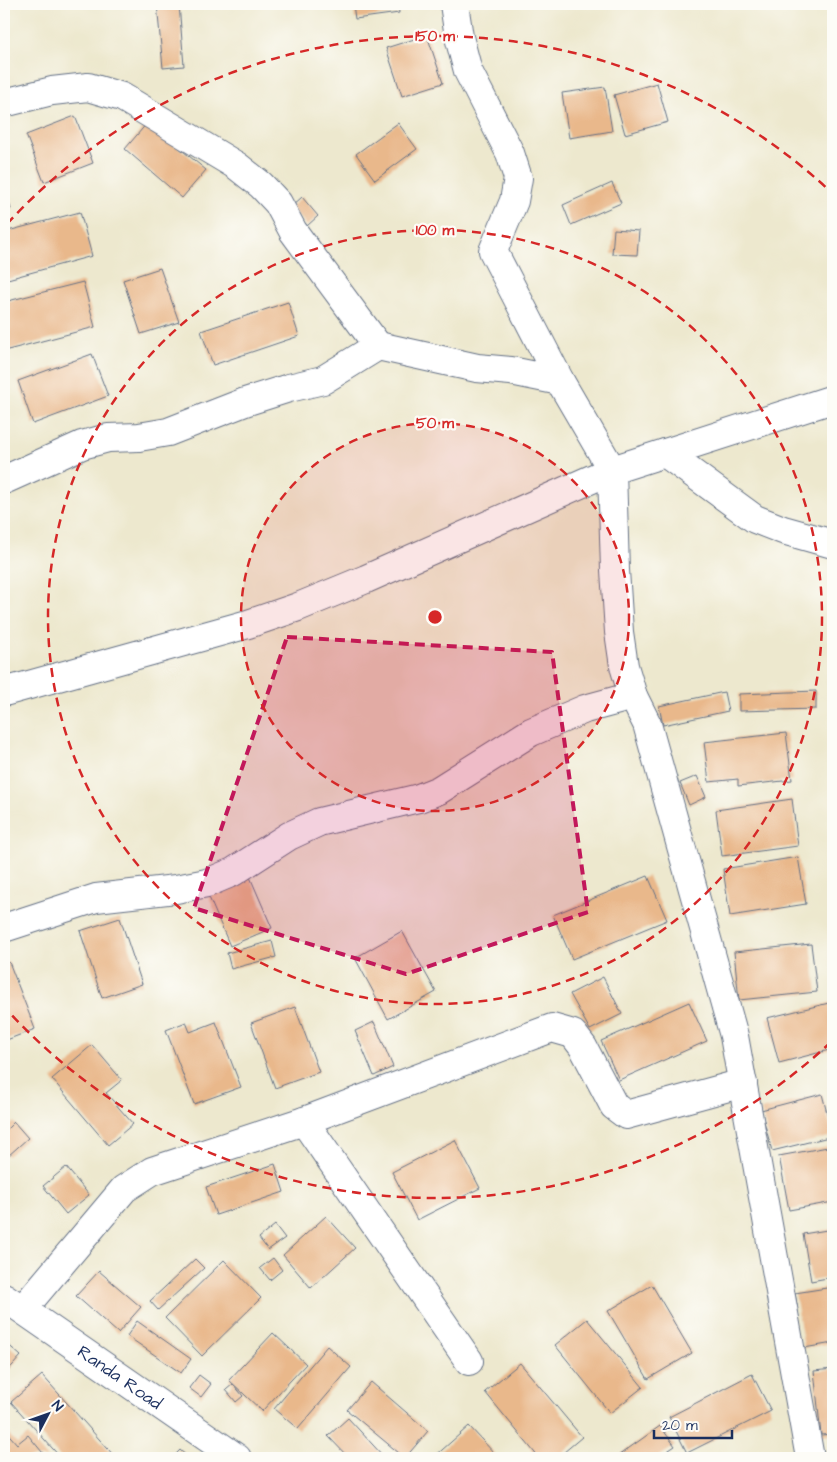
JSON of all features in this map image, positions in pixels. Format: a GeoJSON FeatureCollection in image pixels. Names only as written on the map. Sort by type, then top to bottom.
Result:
{"type":"FeatureCollection","features":[{"type":"Feature","properties":{"kind":"street"},"geometry":{"type":"LineString","coordinates":[[454,4],[459,37],[468,71],[510,153],[518,178],[514,201],[493,251],[560,381],[612,470],[615,570],[619,632],[624,666],[633,696],[647,724],[734,1036],[810,1458]]}},
{"type":"Feature","properties":{"kind":"street"},"geometry":{"type":"LineString","coordinates":[[4,104],[52,90],[88,87],[122,96],[238,166],[261,185],[278,203],[293,231],[378,346],[477,368],[511,371],[560,381]]}},
{"type":"Feature","properties":{"kind":"street"},"geometry":{"type":"LineString","coordinates":[[4,480],[82,445],[108,438],[139,437],[168,432],[245,402],[288,388],[323,380],[378,346]]}},
{"type":"Feature","properties":{"kind":"street"},"geometry":{"type":"LineString","coordinates":[[4,692],[248,624],[298,607],[366,579],[612,470],[833,398]]}},
{"type":"Feature","properties":{"kind":"street"},"geometry":{"type":"LineString","coordinates":[[666,453],[755,519],[783,530],[833,544]]}},
{"type":"Feature","properties":{"kind":"street"},"geometry":{"type":"LineString","coordinates":[[4,928],[96,898],[176,889],[207,883],[233,872],[289,836],[319,822],[419,798],[439,790],[531,732],[585,709],[633,696]]}},
{"type":"Feature","properties":{"kind":"street"},"geometry":{"type":"LineString","coordinates":[[13,1303],[124,1189],[152,1171],[304,1121],[552,1028],[573,1034],[583,1047],[614,1106],[626,1115],[743,1083]]}},
{"type":"Feature","properties":{"kind":"street"},"geometry":{"type":"LineString","coordinates":[[304,1121],[469,1361]]}},
{"type":"Feature","properties":{"kind":"street","name":"Randa Road"},"geometry":{"type":"LineString","coordinates":[[13,1303],[237,1458]]}},
{"type":"Feature","properties":{"kind":"highlighted area"},"geometry":{"type":"Polygon","coordinates":[[[287,637],[552,652],[588,912],[406,974],[194,908],[287,637]]]}},
{"type":"Feature","properties":{"kind":"building"},"geometry":{"type":"Polygon","coordinates":[[[157,4],[179,4],[184,66],[163,68],[157,4]]]}},
{"type":"Feature","properties":{"kind":"building"},"geometry":{"type":"Polygon","coordinates":[[[353,4],[398,4],[399,13],[355,19],[353,4]]]}},
{"type":"Feature","properties":{"kind":"building"},"geometry":{"type":"Polygon","coordinates":[[[427,35],[443,83],[402,96],[386,48],[427,35]]]}},
{"type":"Feature","properties":{"kind":"building"},"geometry":{"type":"Polygon","coordinates":[[[657,83],[668,122],[625,134],[614,95],[657,83]]]}},
{"type":"Feature","properties":{"kind":"building"},"geometry":{"type":"Polygon","coordinates":[[[605,87],[612,131],[569,138],[562,93],[605,87]]]}},
{"type":"Feature","properties":{"kind":"building"},"geometry":{"type":"Polygon","coordinates":[[[75,116],[93,163],[44,182],[26,135],[75,116]]]}},
{"type":"Feature","properties":{"kind":"building"},"geometry":{"type":"Polygon","coordinates":[[[148,122],[206,170],[182,198],[125,149],[148,122]]]}},
{"type":"Feature","properties":{"kind":"building"},"geometry":{"type":"Polygon","coordinates":[[[398,123],[417,149],[375,180],[356,154],[398,123]]]}},
{"type":"Feature","properties":{"kind":"building"},"geometry":{"type":"Polygon","coordinates":[[[612,183],[621,203],[571,225],[563,205],[612,183]]]}},
{"type":"Feature","properties":{"kind":"building"},"geometry":{"type":"Polygon","coordinates":[[[4,186],[11,209],[4,211],[4,186]]]}},
{"type":"Feature","properties":{"kind":"building"},"geometry":{"type":"Polygon","coordinates":[[[302,197],[318,216],[307,226],[291,207],[302,197]]]}},
{"type":"Feature","properties":{"kind":"building"},"geometry":{"type":"Polygon","coordinates":[[[80,212],[92,256],[4,280],[4,232],[80,212]]]}},
{"type":"Feature","properties":{"kind":"building"},"geometry":{"type":"Polygon","coordinates":[[[614,229],[639,231],[637,255],[612,254],[614,229]]]}},
{"type":"Feature","properties":{"kind":"building"},"geometry":{"type":"Polygon","coordinates":[[[160,268],[179,322],[141,334],[123,280],[160,268]]]}},
{"type":"Feature","properties":{"kind":"building"},"geometry":{"type":"Polygon","coordinates":[[[83,282],[95,327],[4,351],[4,302],[83,282]]]}},
{"type":"Feature","properties":{"kind":"building"},"geometry":{"type":"Polygon","coordinates":[[[288,302],[299,336],[213,365],[201,331],[288,302]]]}},
{"type":"Feature","properties":{"kind":"building"},"geometry":{"type":"Polygon","coordinates":[[[92,354],[108,396],[33,424],[18,381],[92,354]]]}},
{"type":"Feature","properties":{"kind":"building"},"geometry":{"type":"Polygon","coordinates":[[[816,691],[816,709],[739,711],[739,694],[816,691]]]}},
{"type":"Feature","properties":{"kind":"building"},"geometry":{"type":"Polygon","coordinates":[[[724,692],[728,711],[663,725],[659,706],[724,692]]]}},
{"type":"Feature","properties":{"kind":"building"},"geometry":{"type":"Polygon","coordinates":[[[786,733],[792,780],[738,786],[738,779],[709,782],[704,742],[786,733]]]}},
{"type":"Feature","properties":{"kind":"building"},"geometry":{"type":"Polygon","coordinates":[[[697,776],[706,797],[689,805],[680,783],[697,776]]]}},
{"type":"Feature","properties":{"kind":"building"},"geometry":{"type":"Polygon","coordinates":[[[792,799],[798,846],[722,856],[716,810],[792,799]]]}},
{"type":"Feature","properties":{"kind":"building"},"geometry":{"type":"Polygon","coordinates":[[[798,857],[806,904],[730,916],[723,869],[798,857]]]}},
{"type":"Feature","properties":{"kind":"building"},"geometry":{"type":"Polygon","coordinates":[[[247,870],[272,928],[230,946],[205,888],[247,870]]]}},
{"type":"Feature","properties":{"kind":"building"},"geometry":{"type":"Polygon","coordinates":[[[648,876],[667,920],[572,959],[553,915],[648,876]]]}},
{"type":"Feature","properties":{"kind":"building"},"geometry":{"type":"Polygon","coordinates":[[[120,918],[142,984],[102,998],[80,931],[120,918]]]}},
{"type":"Feature","properties":{"kind":"building"},"geometry":{"type":"Polygon","coordinates":[[[402,931],[436,992],[388,1019],[355,958],[402,931]]]}},
{"type":"Feature","properties":{"kind":"building"},"geometry":{"type":"Polygon","coordinates":[[[272,941],[276,957],[231,969],[227,953],[272,941]]]}},
{"type":"Feature","properties":{"kind":"building"},"geometry":{"type":"Polygon","coordinates":[[[811,944],[817,992],[739,1000],[734,952],[811,944]]]}},
{"type":"Feature","properties":{"kind":"building"},"geometry":{"type":"Polygon","coordinates":[[[9,962],[35,1029],[4,1041],[4,964],[9,962]]]}},
{"type":"Feature","properties":{"kind":"building"},"geometry":{"type":"Polygon","coordinates":[[[603,977],[622,1014],[590,1030],[570,994],[603,977]]]}},
{"type":"Feature","properties":{"kind":"building"},"geometry":{"type":"Polygon","coordinates":[[[689,1002],[707,1041],[619,1080],[601,1041],[689,1002]]]}},
{"type":"Feature","properties":{"kind":"building"},"geometry":{"type":"Polygon","coordinates":[[[833,1002],[833,1049],[779,1063],[767,1018],[833,1002]]]}},
{"type":"Feature","properties":{"kind":"building"},"geometry":{"type":"Polygon","coordinates":[[[295,1007],[319,1072],[275,1088],[251,1023],[295,1007]]]}},
{"type":"Feature","properties":{"kind":"building"},"geometry":{"type":"Polygon","coordinates":[[[186,1022],[190,1032],[216,1022],[241,1087],[194,1104],[166,1030],[186,1022]]]}},
{"type":"Feature","properties":{"kind":"building"},"geometry":{"type":"Polygon","coordinates":[[[374,1022],[393,1067],[374,1076],[355,1031],[374,1022]]]}},
{"type":"Feature","properties":{"kind":"building"},"geometry":{"type":"Polygon","coordinates":[[[92,1045],[122,1080],[106,1093],[133,1124],[108,1145],[52,1079],[92,1045]]]}},
{"type":"Feature","properties":{"kind":"building"},"geometry":{"type":"Polygon","coordinates":[[[822,1094],[833,1136],[772,1151],[761,1110],[822,1094]]]}},
{"type":"Feature","properties":{"kind":"building"},"geometry":{"type":"Polygon","coordinates":[[[14,1122],[28,1138],[8,1156],[4,1151],[4,1132],[14,1122]]]}},
{"type":"Feature","properties":{"kind":"building"},"geometry":{"type":"Polygon","coordinates":[[[455,1140],[480,1188],[417,1220],[392,1172],[455,1140]]]}},
{"type":"Feature","properties":{"kind":"building"},"geometry":{"type":"Polygon","coordinates":[[[833,1146],[833,1202],[789,1210],[779,1156],[833,1146]]]}},
{"type":"Feature","properties":{"kind":"building"},"geometry":{"type":"Polygon","coordinates":[[[275,1164],[284,1192],[216,1215],[206,1187],[275,1164]]]}},
{"type":"Feature","properties":{"kind":"building"},"geometry":{"type":"Polygon","coordinates":[[[66,1167],[89,1195],[66,1214],[43,1186],[66,1167]]]}},
{"type":"Feature","properties":{"kind":"building"},"geometry":{"type":"Polygon","coordinates":[[[326,1216],[355,1248],[311,1288],[283,1255],[326,1216]]]}},
{"type":"Feature","properties":{"kind":"building"},"geometry":{"type":"Polygon","coordinates":[[[275,1225],[285,1238],[268,1250],[259,1238],[275,1225]]]}},
{"type":"Feature","properties":{"kind":"building"},"geometry":{"type":"Polygon","coordinates":[[[833,1229],[833,1277],[811,1281],[803,1234],[833,1229]]]}},
{"type":"Feature","properties":{"kind":"building"},"geometry":{"type":"Polygon","coordinates":[[[273,1258],[282,1270],[270,1280],[260,1268],[273,1258]]]}},
{"type":"Feature","properties":{"kind":"building"},"geometry":{"type":"Polygon","coordinates":[[[195,1259],[204,1268],[158,1310],[150,1301],[195,1259]]]}},
{"type":"Feature","properties":{"kind":"building"},"geometry":{"type":"Polygon","coordinates":[[[224,1260],[261,1298],[202,1356],[165,1318],[224,1260]]]}},
{"type":"Feature","properties":{"kind":"building"},"geometry":{"type":"Polygon","coordinates":[[[99,1271],[141,1307],[118,1333],[76,1296],[99,1271]]]}},
{"type":"Feature","properties":{"kind":"building"},"geometry":{"type":"Polygon","coordinates":[[[652,1285],[692,1353],[648,1379],[608,1311],[652,1285]]]}},
{"type":"Feature","properties":{"kind":"building"},"geometry":{"type":"Polygon","coordinates":[[[833,1287],[833,1343],[804,1348],[795,1293],[833,1287]]]}},
{"type":"Feature","properties":{"kind":"building"},"geometry":{"type":"Polygon","coordinates":[[[587,1319],[643,1387],[610,1413],[555,1345],[587,1319]]]}},
{"type":"Feature","properties":{"kind":"building"},"geometry":{"type":"Polygon","coordinates":[[[137,1321],[191,1359],[181,1373],[127,1336],[137,1321]]]}},
{"type":"Feature","properties":{"kind":"building"},"geometry":{"type":"Polygon","coordinates":[[[273,1333],[306,1364],[262,1411],[229,1380],[273,1333]]]}},
{"type":"Feature","properties":{"kind":"building"},"geometry":{"type":"Polygon","coordinates":[[[4,1341],[21,1356],[4,1375],[4,1341]]]}},
{"type":"Feature","properties":{"kind":"building"},"geometry":{"type":"Polygon","coordinates":[[[327,1346],[351,1367],[298,1429],[274,1409],[327,1346]]]}},
{"type":"Feature","properties":{"kind":"building"},"geometry":{"type":"Polygon","coordinates":[[[520,1363],[582,1437],[557,1458],[539,1458],[485,1392],[520,1363]]]}},
{"type":"Feature","properties":{"kind":"building"},"geometry":{"type":"Polygon","coordinates":[[[833,1369],[833,1434],[821,1435],[814,1371],[833,1369]]]}},
{"type":"Feature","properties":{"kind":"building"},"geometry":{"type":"Polygon","coordinates":[[[752,1374],[771,1411],[687,1453],[669,1417],[752,1374]]]}},
{"type":"Feature","properties":{"kind":"building"},"geometry":{"type":"Polygon","coordinates":[[[42,1375],[116,1458],[61,1458],[11,1402],[42,1375]]]}},
{"type":"Feature","properties":{"kind":"building"},"geometry":{"type":"Polygon","coordinates":[[[199,1375],[211,1384],[201,1397],[189,1388],[199,1375]]]}},
{"type":"Feature","properties":{"kind":"building"},"geometry":{"type":"Polygon","coordinates":[[[371,1382],[428,1431],[405,1458],[347,1410],[371,1382]]]}},
{"type":"Feature","properties":{"kind":"building"},"geometry":{"type":"Polygon","coordinates":[[[233,1384],[243,1396],[236,1402],[226,1390],[233,1384]]]}},
{"type":"Feature","properties":{"kind":"building"},"geometry":{"type":"Polygon","coordinates":[[[348,1418],[385,1458],[349,1458],[328,1436],[348,1418]]]}},
{"type":"Feature","properties":{"kind":"building"},"geometry":{"type":"Polygon","coordinates":[[[469,1426],[496,1455],[492,1458],[433,1458],[469,1426]]]}},
{"type":"Feature","properties":{"kind":"building"},"geometry":{"type":"Polygon","coordinates":[[[660,1426],[675,1446],[657,1458],[615,1458],[660,1426]]]}},
{"type":"Feature","properties":{"kind":"building"},"geometry":{"type":"Polygon","coordinates":[[[4,1429],[17,1444],[28,1435],[47,1458],[4,1458],[4,1429]]]}},
{"type":"Feature","properties":{"kind":"building"},"geometry":{"type":"Polygon","coordinates":[[[180,1450],[189,1458],[172,1458],[180,1450]]]}}]}
